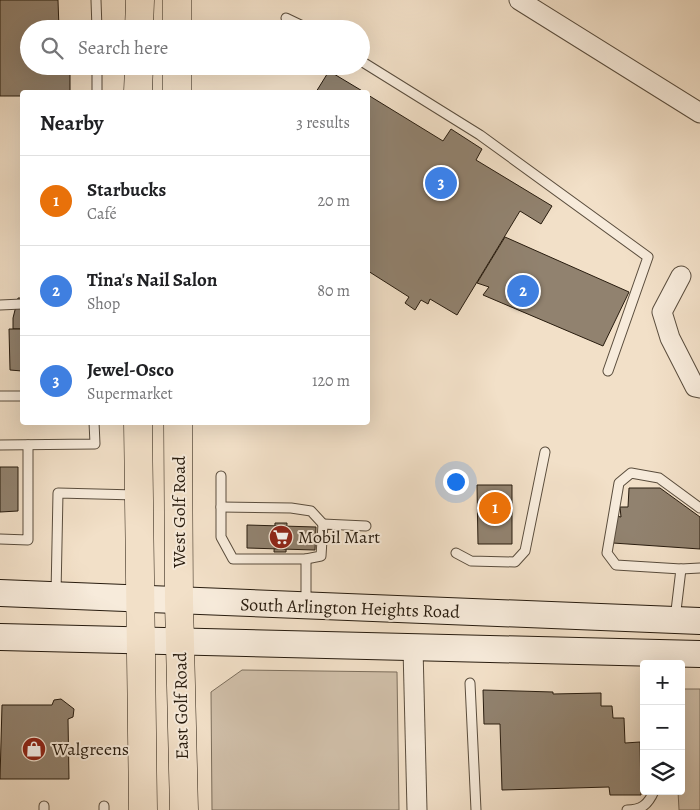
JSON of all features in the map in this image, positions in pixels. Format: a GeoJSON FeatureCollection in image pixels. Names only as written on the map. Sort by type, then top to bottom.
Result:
{"type":"FeatureCollection","features":[{"type":"Feature","properties":{"kind":"main road"},"geometry":{"type":"LineString","coordinates":[[139,20],[140,0]]}},
{"type":"Feature","properties":{"kind":"main road"},"geometry":{"type":"LineString","coordinates":[[177,0],[177,20]]}},
{"type":"Feature","properties":{"kind":"main road"},"geometry":{"type":"LineString","coordinates":[[138,90],[139,75]]}},
{"type":"Feature","properties":{"kind":"main road"},"geometry":{"type":"LineString","coordinates":[[177,75],[177,90]]}},
{"type":"Feature","properties":{"kind":"main road"},"geometry":{"type":"LineString","coordinates":[[138,425],[143,810]]}},
{"type":"Feature","properties":{"kind":"main road","name":"West Golf Road"},"geometry":{"type":"LineString","coordinates":[[178,425],[179,602]]}},
{"type":"Feature","properties":{"kind":"main road","name":"South Arlington Heights Road"},"geometry":{"type":"LineString","coordinates":[[0,593],[306,607],[688,620]]}},
{"type":"Feature","properties":{"kind":"main road","name":"East Golf Road"},"geometry":{"type":"LineString","coordinates":[[179,602],[184,810]]}},
{"type":"Feature","properties":{"kind":"main road"},"geometry":{"type":"LineString","coordinates":[[0,637],[413,648],[651,658],[700,654]]}},
{"type":"Feature","properties":{"kind":"street"},"geometry":{"type":"LineString","coordinates":[[518,0],[700,113]]}},
{"type":"Feature","properties":{"kind":"street"},"geometry":{"type":"LineString","coordinates":[[681,276],[662,312],[670,338],[695,387],[700,388]]}},
{"type":"Feature","properties":{"kind":"street"},"geometry":{"type":"LineString","coordinates":[[413,648],[417,810]]}},
{"type":"Feature","properties":{"kind":"lane"},"geometry":{"type":"LineString","coordinates":[[96,0],[97,20]]}},
{"type":"Feature","properties":{"kind":"lane"},"geometry":{"type":"LineString","coordinates":[[286,18],[290,20]]}},
{"type":"Feature","properties":{"kind":"lane"},"geometry":{"type":"LineString","coordinates":[[370,67],[480,136],[648,257],[608,371]]}},
{"type":"Feature","properties":{"kind":"lane"},"geometry":{"type":"LineString","coordinates":[[97,75],[97,90]]}},
{"type":"Feature","properties":{"kind":"lane"},"geometry":{"type":"LineString","coordinates":[[0,305],[20,304]]}},
{"type":"Feature","properties":{"kind":"lane"},"geometry":{"type":"LineString","coordinates":[[0,396],[20,396]]}},
{"type":"Feature","properties":{"kind":"lane"},"geometry":{"type":"LineString","coordinates":[[0,446],[95,444],[94,425]]}},
{"type":"Feature","properties":{"kind":"lane"},"geometry":{"type":"LineString","coordinates":[[0,539],[28,540],[28,445]]}},
{"type":"Feature","properties":{"kind":"lane"},"geometry":{"type":"LineString","coordinates":[[456,552],[471,561],[515,562],[525,551],[545,452]]}},
{"type":"Feature","properties":{"kind":"lane"},"geometry":{"type":"LineString","coordinates":[[700,508],[659,478],[631,473],[620,483],[607,553],[616,565],[680,570],[700,568]]}},
{"type":"Feature","properties":{"kind":"lane"},"geometry":{"type":"LineString","coordinates":[[221,476],[221,537],[233,559],[306,560],[321,556],[323,524]]}},
{"type":"Feature","properties":{"kind":"lane"},"geometry":{"type":"LineString","coordinates":[[56,596],[58,493],[139,495]]}},
{"type":"Feature","properties":{"kind":"lane"},"geometry":{"type":"LineString","coordinates":[[221,507],[291,508],[311,512],[323,524],[366,526]]}},
{"type":"Feature","properties":{"kind":"lane"},"geometry":{"type":"LineString","coordinates":[[306,560],[306,607]]}},
{"type":"Feature","properties":{"kind":"lane"},"geometry":{"type":"LineString","coordinates":[[680,570],[688,620]]}},
{"type":"Feature","properties":{"kind":"lane"},"geometry":{"type":"LineString","coordinates":[[470,683],[476,810]]}},
{"type":"Feature","properties":{"kind":"lane"},"geometry":{"type":"LineString","coordinates":[[627,810],[639,810],[650,801],[652,795]]}},
{"type":"Feature","properties":{"kind":"shaded area"},"geometry":{"type":"Polygon","coordinates":[[[242,670],[397,672],[399,810],[212,810],[211,692],[242,670]]]}},
{"type":"Feature","properties":{"kind":"shaded area"},"geometry":{"type":"Polygon","coordinates":[[[685,689],[700,689],[700,810],[679,810],[678,795],[685,795],[685,689]]]}},
{"type":"Feature","properties":{"kind":"building"},"geometry":{"type":"Polygon","coordinates":[[[0,0],[58,0],[59,20],[20,20],[20,75],[70,75],[70,90],[20,90],[20,96],[0,96],[0,0]]]}},
{"type":"Feature","properties":{"kind":"building"},"geometry":{"type":"Polygon","coordinates":[[[327,75],[336,75],[361,90],[317,90],[327,75]]]}},
{"type":"Feature","properties":{"kind":"building"},"geometry":{"type":"Polygon","coordinates":[[[370,96],[443,141],[451,129],[482,149],[476,160],[552,206],[541,224],[520,211],[457,315],[430,299],[428,304],[421,300],[415,310],[405,303],[409,297],[370,272],[370,96]]]}},
{"type":"Feature","properties":{"kind":"building"},"geometry":{"type":"Polygon","coordinates":[[[505,237],[629,292],[603,346],[483,295],[489,287],[477,283],[505,237]]]}},
{"type":"Feature","properties":{"kind":"building"},"geometry":{"type":"Polygon","coordinates":[[[18,298],[20,298],[20,329],[13,329],[13,318],[18,298]]]}},
{"type":"Feature","properties":{"kind":"building"},"geometry":{"type":"Polygon","coordinates":[[[9,329],[20,329],[20,371],[10,370],[9,329]]]}},
{"type":"Feature","properties":{"kind":"building"},"geometry":{"type":"Polygon","coordinates":[[[0,467],[18,467],[18,511],[0,512],[0,467]]]}},
{"type":"Feature","properties":{"kind":"building"},"geometry":{"type":"Polygon","coordinates":[[[477,485],[512,485],[512,544],[478,544],[477,485]]]}},
{"type":"Feature","properties":{"kind":"building"},"geometry":{"type":"Polygon","coordinates":[[[629,488],[660,488],[700,517],[700,549],[613,543],[616,516],[621,517],[620,507],[628,507],[629,488]]]}},
{"type":"Feature","properties":{"kind":"building","name":"Mobil Mart"},"geometry":{"type":"Polygon","coordinates":[[[275,523],[287,523],[286,552],[274,552],[275,523]]]}},
{"type":"Feature","properties":{"kind":"building"},"geometry":{"type":"Polygon","coordinates":[[[247,525],[316,527],[315,550],[247,548],[247,525]]]}},
{"type":"Feature","properties":{"kind":"building"},"geometry":{"type":"Polygon","coordinates":[[[483,690],[553,692],[553,694],[601,693],[601,706],[612,706],[613,718],[624,718],[625,743],[640,742],[640,795],[610,795],[609,787],[502,790],[500,724],[484,724],[483,690]]]}},
{"type":"Feature","properties":{"kind":"building","name":"Walgreens"},"geometry":{"type":"Polygon","coordinates":[[[61,699],[74,709],[73,717],[68,719],[69,779],[0,779],[2,705],[52,705],[54,700],[61,699]]]}},
{"type":"Feature","properties":{"kind":"place","name":"Jewel-Osco"},"geometry":{"type":"Point","coordinates":[441,183]}},
{"type":"Feature","properties":{"kind":"place","name":"Tina's Nail Salon"},"geometry":{"type":"Point","coordinates":[523,291]}},
{"type":"Feature","properties":{"kind":"place","name":"Starbucks"},"geometry":{"type":"Point","coordinates":[495,508]}},
{"type":"Feature","properties":{"kind":"place","name":"Mobil Mart"},"geometry":{"type":"Point","coordinates":[281,537]}},
{"type":"Feature","properties":{"kind":"place","name":"Walgreens"},"geometry":{"type":"Point","coordinates":[34,749]}}]}
